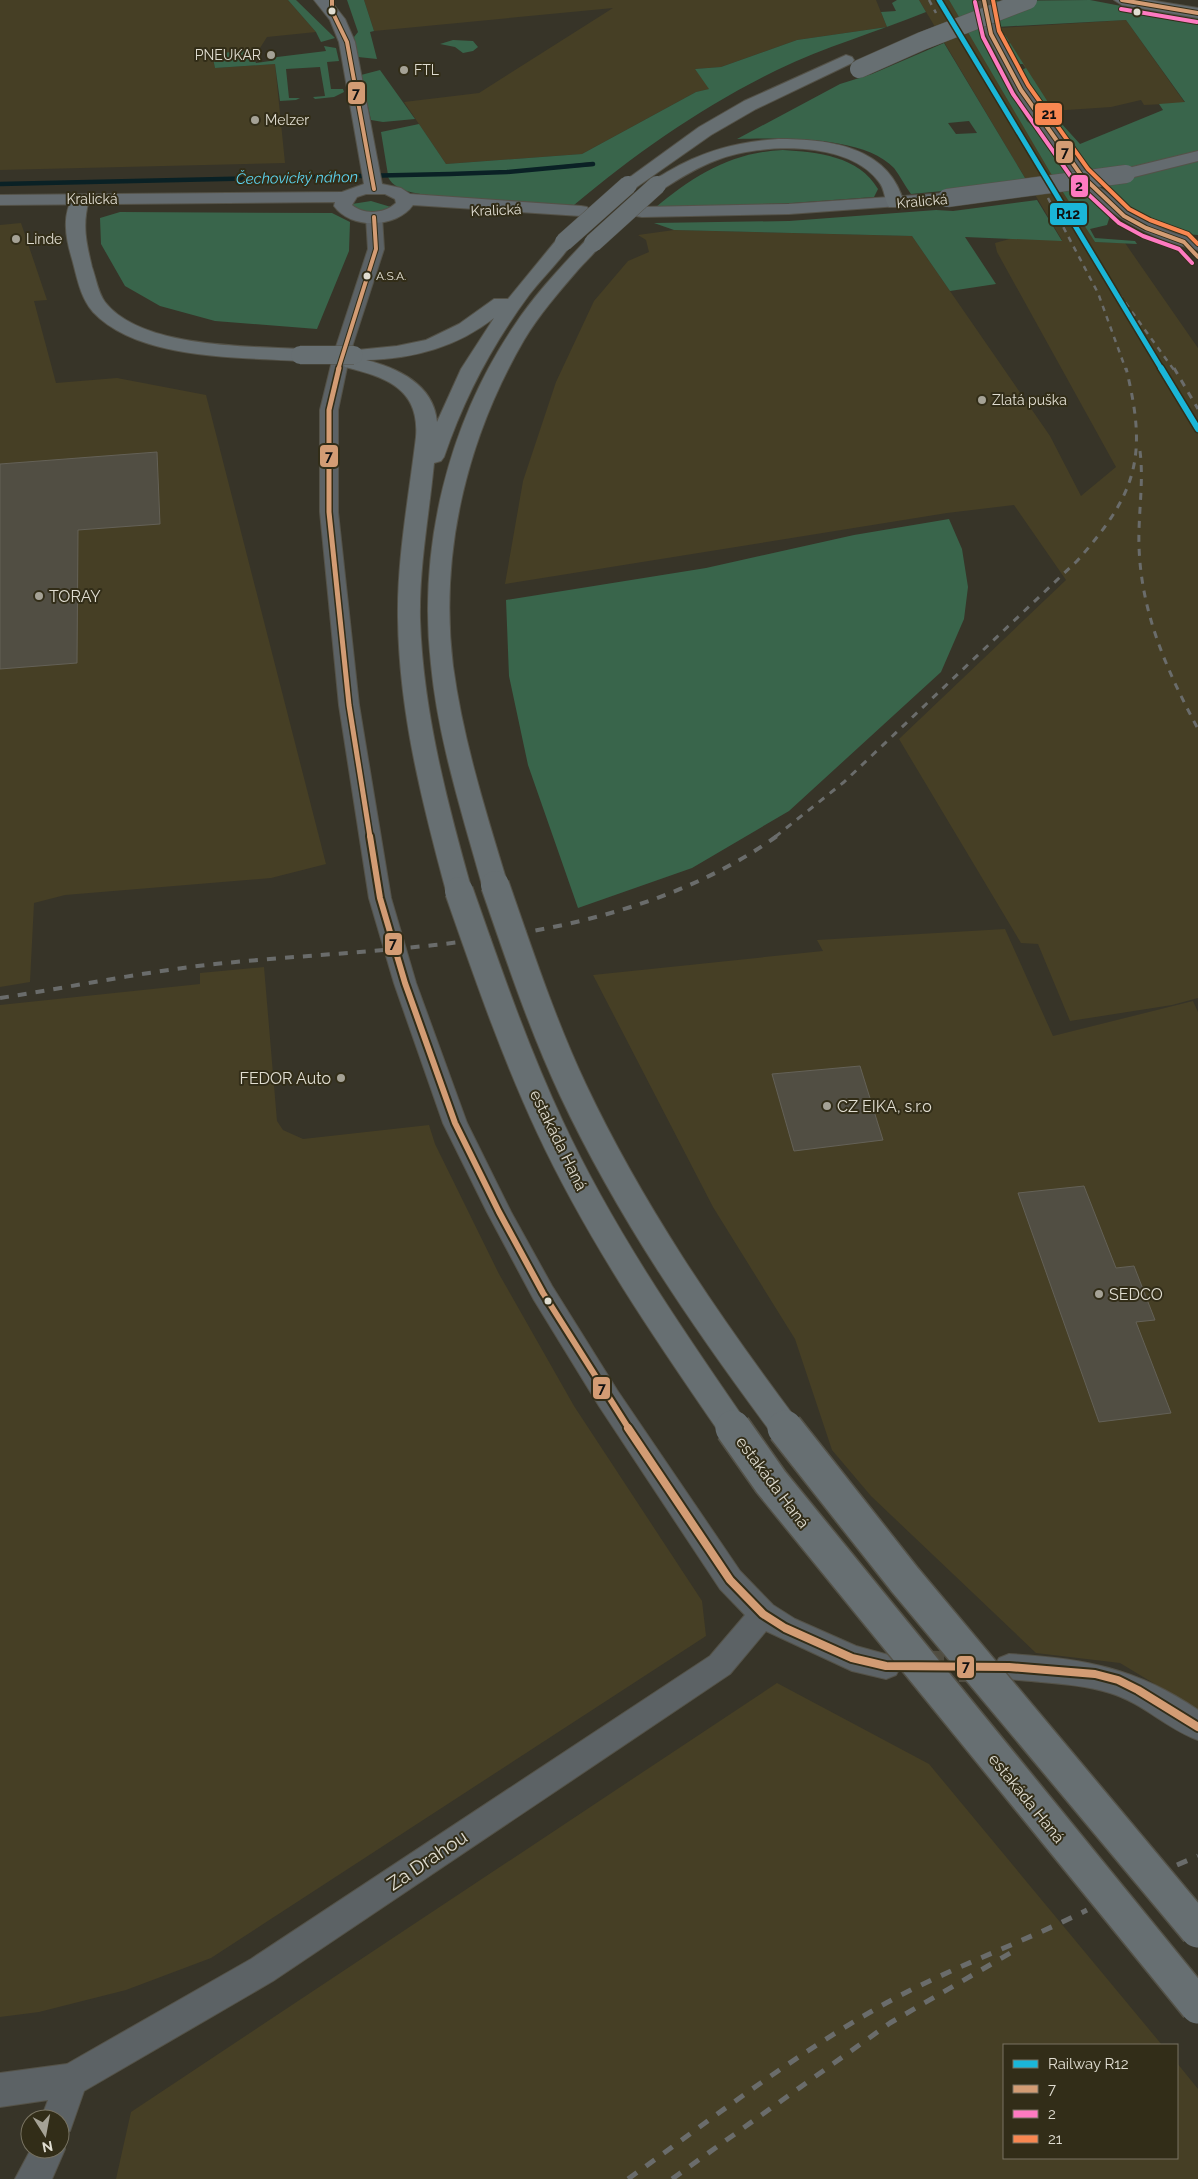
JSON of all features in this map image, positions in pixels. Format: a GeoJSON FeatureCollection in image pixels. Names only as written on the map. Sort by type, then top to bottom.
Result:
{"type":"FeatureCollection","features":[{"type":"Feature","properties":{"kind":"highway"},"geometry":{"type":"LineString","coordinates":[[760,118],[817,87],[906,34],[993,0]]}},
{"type":"Feature","properties":{"kind":"highway"},"geometry":{"type":"LineString","coordinates":[[421,501],[442,430],[489,336],[536,273],[564,242],[628,185],[705,131],[750,105],[853,64],[922,41],[1028,0]]}},
{"type":"Feature","properties":{"kind":"highway"},"geometry":{"type":"LineString","coordinates":[[743,128],[657,185],[593,242],[561,277],[539,305],[515,339],[489,386],[471,431],[450,504],[440,567],[442,664],[460,767],[495,885],[540,1018],[586,1116],[639,1210],[698,1305],[808,1461],[873,1543],[1198,1930]]}},
{"type":"Feature","properties":{"kind":"highway"},"geometry":{"type":"LineString","coordinates":[[657,185],[698,162],[725,152],[766,144],[805,144],[843,153],[873,167],[889,184],[895,203]]}},
{"type":"Feature","properties":{"kind":"highway"},"geometry":{"type":"LineString","coordinates":[[80,200],[73,220],[76,242],[94,300],[108,317],[132,330],[173,343],[353,359],[406,351],[436,344],[456,336],[474,325],[536,273]]}},
{"type":"Feature","properties":{"kind":"highway"},"geometry":{"type":"LineString","coordinates":[[353,359],[400,380],[415,392],[424,407],[426,420],[421,501]]}},
{"type":"Feature","properties":{"kind":"highway","name":"estakáda Haná"},"geometry":{"type":"LineString","coordinates":[[421,501],[412,567],[409,615],[411,670],[427,772],[459,891],[506,1027],[550,1128],[602,1225],[655,1316],[777,1489],[1198,2006]]}},
{"type":"Feature","properties":{"kind":"main road"},"geometry":{"type":"LineString","coordinates":[[322,0],[332,11],[344,32],[374,187]]}},
{"type":"Feature","properties":{"kind":"main road"},"geometry":{"type":"LineString","coordinates":[[1122,0],[1198,13]]}},
{"type":"Feature","properties":{"kind":"main road","name":"Kralická"},"geometry":{"type":"LineString","coordinates":[[642,212],[789,209],[948,198],[1126,174],[1198,156]]}},
{"type":"Feature","properties":{"kind":"main road"},"geometry":{"type":"LineString","coordinates":[[374,187],[396,192],[402,205],[374,217],[353,214],[344,202],[355,192],[374,187]]}},
{"type":"Feature","properties":{"kind":"main road","name":"Kralická"},"geometry":{"type":"LineString","coordinates":[[0,200],[183,198],[344,202]]}},
{"type":"Feature","properties":{"kind":"main road","name":"Kralická"},"geometry":{"type":"LineString","coordinates":[[402,205],[580,211]]}},
{"type":"Feature","properties":{"kind":"street"},"geometry":{"type":"LineString","coordinates":[[988,24],[1031,106],[1080,175]]}},
{"type":"Feature","properties":{"kind":"street"},"geometry":{"type":"LineString","coordinates":[[1095,190],[1115,209],[1136,223],[1191,243],[1198,257]]}},
{"type":"Feature","properties":{"kind":"street"},"geometry":{"type":"LineString","coordinates":[[374,217],[376,249],[342,353],[329,410],[330,512],[348,705],[380,898],[389,933],[455,1123],[543,1293],[608,1398],[730,1580],[763,1614],[785,1628],[830,1650],[852,1658],[886,1666]]}},
{"type":"Feature","properties":{"kind":"street","name":"Za Drahou"},"geometry":{"type":"LineString","coordinates":[[0,2090],[71,2080],[262,1970],[712,1671],[720,1665],[763,1614]]}},
{"type":"Feature","properties":{"kind":"street"},"geometry":{"type":"LineString","coordinates":[[1008,1667],[1076,1671],[1118,1680],[1156,1699],[1198,1726]]}},
{"type":"Feature","properties":{"kind":"street"},"geometry":{"type":"LineString","coordinates":[[61,2109],[71,2080]]}},
{"type":"Feature","properties":{"kind":"street"},"geometry":{"type":"LineString","coordinates":[[32,2179],[45,2159]]}},
{"type":"Feature","properties":{"kind":"shaded area"},"geometry":{"type":"Polygon","coordinates":[[[0,0],[288,0],[316,32],[267,37],[260,48],[212,55],[215,68],[275,64],[285,163],[0,170],[0,0]]]}},
{"type":"Feature","properties":{"kind":"shaded area"},"geometry":{"type":"Polygon","coordinates":[[[364,0],[876,0],[887,27],[797,40],[721,67],[695,69],[710,89],[696,92],[582,154],[446,164],[404,102],[479,93],[613,8],[374,31],[364,0]]]}},
{"type":"Feature","properties":{"kind":"shaded area"},"geometry":{"type":"Polygon","coordinates":[[[919,0],[949,0],[1095,242],[1125,243],[1198,348],[1198,998],[1172,1005],[1070,1021],[1038,944],[1021,943],[899,739],[1066,580],[1014,505],[947,513],[505,584],[523,481],[556,382],[594,301],[628,261],[649,252],[646,240],[638,235],[674,230],[912,236],[1050,436],[1081,496],[1116,467],[997,252],[995,243],[1013,238],[1062,240],[919,0]]]}},
{"type":"Feature","properties":{"kind":"shaded area"},"geometry":{"type":"Polygon","coordinates":[[[1126,20],[1185,103],[1144,105],[1141,100],[1111,107],[1052,111],[1000,28],[1126,20]]]}},
{"type":"Feature","properties":{"kind":"shaded area"},"geometry":{"type":"Polygon","coordinates":[[[21,223],[47,300],[34,301],[56,383],[117,378],[206,395],[326,864],[271,878],[65,895],[34,903],[30,982],[0,987],[0,225],[21,223]]]}},
{"type":"Feature","properties":{"kind":"shaded area"},"geometry":{"type":"Polygon","coordinates":[[[1005,929],[1053,1036],[1193,1001],[1198,1012],[1198,1710],[1120,1663],[1036,1653],[871,1496],[832,1450],[795,1339],[713,1207],[593,975],[823,951],[817,940],[1005,929]]]}},
{"type":"Feature","properties":{"kind":"shaded area"},"geometry":{"type":"Polygon","coordinates":[[[264,967],[277,1121],[283,1130],[303,1139],[429,1125],[435,1144],[499,1274],[574,1406],[702,1601],[706,1636],[211,1958],[126,1990],[39,2012],[0,2017],[0,1005],[200,984],[200,973],[264,967]]]}},
{"type":"Feature","properties":{"kind":"shaded area"},"geometry":{"type":"Polygon","coordinates":[[[777,1683],[929,1764],[1161,2044],[1003,2044],[1003,2159],[1178,2159],[1178,2064],[1198,2089],[1198,2179],[116,2179],[131,2112],[777,1683]]]}},
{"type":"Feature","properties":{"kind":"green space"},"geometry":{"type":"Polygon","coordinates":[[[288,0],[296,0],[335,38],[321,42],[316,32],[288,0]]]}},
{"type":"Feature","properties":{"kind":"green space"},"geometry":{"type":"Polygon","coordinates":[[[347,0],[364,0],[374,31],[370,32],[377,59],[358,57],[354,37],[358,32],[347,0]]]}},
{"type":"Feature","properties":{"kind":"green space"},"geometry":{"type":"Polygon","coordinates":[[[897,0],[919,0],[926,12],[887,27],[881,12],[896,11],[892,3],[897,0]]]}},
{"type":"Feature","properties":{"kind":"green space"},"geometry":{"type":"Polygon","coordinates":[[[949,0],[978,0],[976,12],[978,27],[984,44],[1027,121],[1039,133],[1080,187],[1111,213],[1107,225],[1090,229],[1095,238],[1135,241],[1137,244],[1095,242],[1050,172],[949,0]]]}},
{"type":"Feature","properties":{"kind":"green space"},"geometry":{"type":"Polygon","coordinates":[[[1090,0],[1142,10],[1198,17],[1198,235],[1168,230],[1140,217],[1115,198],[1072,150],[1021,70],[1026,68],[1023,64],[1018,64],[1008,44],[1010,43],[1003,36],[1005,35],[1053,110],[1060,122],[1080,144],[1163,110],[1159,104],[1185,102],[1126,20],[996,27],[991,1],[1090,0]]]}},
{"type":"Feature","properties":{"kind":"green space"},"geometry":{"type":"Polygon","coordinates":[[[886,27],[795,62],[723,99],[646,149],[574,205],[444,198],[443,196],[405,190],[392,183],[388,177],[508,173],[594,166],[592,162],[507,171],[388,175],[381,132],[419,124],[446,164],[582,154],[696,92],[709,89],[695,69],[721,67],[797,40],[886,27]]]}},
{"type":"Feature","properties":{"kind":"green space"},"geometry":{"type":"Polygon","coordinates":[[[453,40],[473,41],[478,47],[473,51],[463,53],[455,47],[440,44],[453,40]]]}},
{"type":"Feature","properties":{"kind":"green space"},"geometry":{"type":"Polygon","coordinates":[[[944,43],[1028,183],[911,194],[894,168],[880,157],[862,149],[842,144],[797,139],[737,139],[840,84],[872,74],[944,43]],[[969,121],[948,123],[956,134],[977,133],[969,121]]]}},
{"type":"Feature","properties":{"kind":"green space"},"geometry":{"type":"Polygon","coordinates":[[[324,46],[336,48],[339,61],[327,62],[331,89],[343,89],[344,92],[334,97],[315,99],[313,97],[325,96],[320,67],[286,69],[289,98],[300,98],[280,101],[275,64],[215,68],[212,54],[250,50],[256,63],[270,61],[269,58],[326,51],[324,46]]]}},
{"type":"Feature","properties":{"kind":"green space"},"geometry":{"type":"Polygon","coordinates":[[[380,70],[415,119],[383,122],[371,120],[361,75],[380,70]]]}},
{"type":"Feature","properties":{"kind":"green space"},"geometry":{"type":"Polygon","coordinates":[[[783,150],[810,152],[849,163],[860,169],[878,189],[874,197],[792,203],[655,208],[669,196],[714,168],[747,155],[783,150]]]}},
{"type":"Feature","properties":{"kind":"green space"},"geometry":{"type":"Polygon","coordinates":[[[1037,200],[1062,241],[965,237],[996,284],[950,291],[912,236],[674,230],[654,223],[789,221],[936,210],[953,211],[1037,200]]]}},
{"type":"Feature","properties":{"kind":"green space"},"geometry":{"type":"Polygon","coordinates":[[[371,201],[391,207],[381,211],[370,212],[360,210],[352,204],[371,201]]]}},
{"type":"Feature","properties":{"kind":"green space"},"geometry":{"type":"Polygon","coordinates":[[[120,212],[332,213],[350,222],[349,251],[317,329],[215,321],[160,306],[125,286],[101,244],[100,218],[120,212]]]}},
{"type":"Feature","properties":{"kind":"green space"},"geometry":{"type":"Polygon","coordinates":[[[949,519],[962,549],[968,587],[964,619],[941,672],[789,811],[692,868],[578,908],[528,765],[509,676],[506,600],[706,568],[854,535],[949,519]]]}},
{"type":"Feature","properties":{"kind":"building","name":"TORAY"},"geometry":{"type":"Polygon","coordinates":[[[157,452],[160,524],[78,530],[77,663],[0,669],[0,464],[157,452]]]}},
{"type":"Feature","properties":{"kind":"building","name":"CZ EIKA, s.r.o"},"geometry":{"type":"Polygon","coordinates":[[[860,1066],[883,1140],[794,1151],[772,1074],[860,1066]]]}},
{"type":"Feature","properties":{"kind":"building","name":"SEDCO"},"geometry":{"type":"Polygon","coordinates":[[[1084,1186],[1116,1268],[1134,1266],[1155,1320],[1136,1322],[1171,1413],[1099,1422],[1018,1193],[1084,1186]]]}},
{"type":"Feature","properties":{"kind":"waterway","name":"Čechovický náhon"},"geometry":{"type":"LineString","coordinates":[[0,184],[450,174],[507,172],[593,164]]}},
{"type":"Feature","properties":{"kind":"tunnel"},"geometry":{"type":"LineString","coordinates":[[984,0],[988,24]]}},
{"type":"Feature","properties":{"kind":"tunnel"},"geometry":{"type":"LineString","coordinates":[[913,1666],[987,1667]]}},
{"type":"Feature","properties":{"kind":"railway"},"geometry":{"type":"LineString","coordinates":[[929,0],[936,13]]}},
{"type":"Feature","properties":{"kind":"railway"},"geometry":{"type":"LineString","coordinates":[[1048,198],[1098,293],[1126,370]]}},
{"type":"Feature","properties":{"kind":"railway"},"geometry":{"type":"LineString","coordinates":[[1106,276],[1174,370]]}},
{"type":"Feature","properties":{"kind":"railway"},"geometry":{"type":"LineString","coordinates":[[775,837],[844,782],[1077,561],[1097,537],[1125,494],[1136,450],[1133,399],[1126,368]]}},
{"type":"Feature","properties":{"kind":"railway"},"geometry":{"type":"LineString","coordinates":[[1174,368],[1198,409]]}},
{"type":"Feature","properties":{"kind":"railway"},"geometry":{"type":"LineString","coordinates":[[1140,451],[1139,546],[1145,595],[1150,618],[1166,663],[1198,729]]}},
{"type":"Feature","properties":{"kind":"railway"},"geometry":{"type":"LineString","coordinates":[[0,998],[188,967],[433,945],[506,936],[578,922],[648,901],[714,873],[777,836]]}},
{"type":"Feature","properties":{"kind":"railway"},"geometry":{"type":"LineString","coordinates":[[1177,1865],[1198,1856]]}},
{"type":"Feature","properties":{"kind":"railway"},"geometry":{"type":"LineString","coordinates":[[628,2179],[788,2064],[888,2002],[912,1989],[1087,1910]]}},
{"type":"Feature","properties":{"kind":"railway"},"geometry":{"type":"LineString","coordinates":[[672,2179],[890,2023],[1019,1948]]}},
{"type":"Feature","properties":{"kind":"rail line","name":"R12"},"geometry":{"type":"LineString","coordinates":[[939,0],[1198,429]]}},
{"type":"Feature","properties":{"kind":"transit line","name":"7"},"geometry":{"type":"LineString","coordinates":[[332,0],[332,11],[347,42],[374,189]]}},
{"type":"Feature","properties":{"kind":"transit line","name":"7"},"geometry":{"type":"LineString","coordinates":[[984,0],[991,34],[1021,90],[1081,175],[1124,216],[1146,228],[1184,242],[1198,257]]}},
{"type":"Feature","properties":{"kind":"transit line","name":"21"},"geometry":{"type":"LineString","coordinates":[[993,0],[999,31],[1028,85],[1088,169],[1129,209],[1150,220],[1188,234],[1198,244]]}},
{"type":"Feature","properties":{"kind":"transit line","name":"7"},"geometry":{"type":"LineString","coordinates":[[1122,0],[1198,13]]}},
{"type":"Feature","properties":{"kind":"transit line","name":"2"},"geometry":{"type":"LineString","coordinates":[[975,2],[983,37],[1013,94],[1074,181],[1119,223],[1143,236],[1179,249],[1192,263]]}},
{"type":"Feature","properties":{"kind":"transit line","name":"2"},"geometry":{"type":"LineString","coordinates":[[1121,9],[1197,22]]}},
{"type":"Feature","properties":{"kind":"transit line","name":"7"},"geometry":{"type":"LineString","coordinates":[[374,217],[376,249],[342,353],[329,410],[329,512],[349,705],[380,898],[405,983],[455,1123],[499,1212],[543,1293],[608,1398],[730,1580],[763,1614],[785,1628],[852,1658],[886,1666],[1009,1667],[1095,1674],[1118,1680],[1138,1690],[1198,1727]]}},
{"type":"Feature","properties":{"kind":"place","name":"PNEUKAR"},"geometry":{"type":"Point","coordinates":[271,55]}},
{"type":"Feature","properties":{"kind":"place","name":"FTL"},"geometry":{"type":"Point","coordinates":[404,70]}},
{"type":"Feature","properties":{"kind":"place","name":"Melzer"},"geometry":{"type":"Point","coordinates":[255,120]}},
{"type":"Feature","properties":{"kind":"place","name":"Linde"},"geometry":{"type":"Point","coordinates":[16,239]}},
{"type":"Feature","properties":{"kind":"place","name":"A.S.A."},"geometry":{"type":"Point","coordinates":[367,276]}},
{"type":"Feature","properties":{"kind":"place","name":"Zlatá puška"},"geometry":{"type":"Point","coordinates":[982,400]}},
{"type":"Feature","properties":{"kind":"place","name":"TORAY"},"geometry":{"type":"Point","coordinates":[39,596]}},
{"type":"Feature","properties":{"kind":"place","name":"FEDOR Auto"},"geometry":{"type":"Point","coordinates":[341,1078]}},
{"type":"Feature","properties":{"kind":"place","name":"CZ EIKA, s.r.o"},"geometry":{"type":"Point","coordinates":[827,1106]}},
{"type":"Feature","properties":{"kind":"place","name":"SEDCO"},"geometry":{"type":"Point","coordinates":[1099,1294]}}]}
